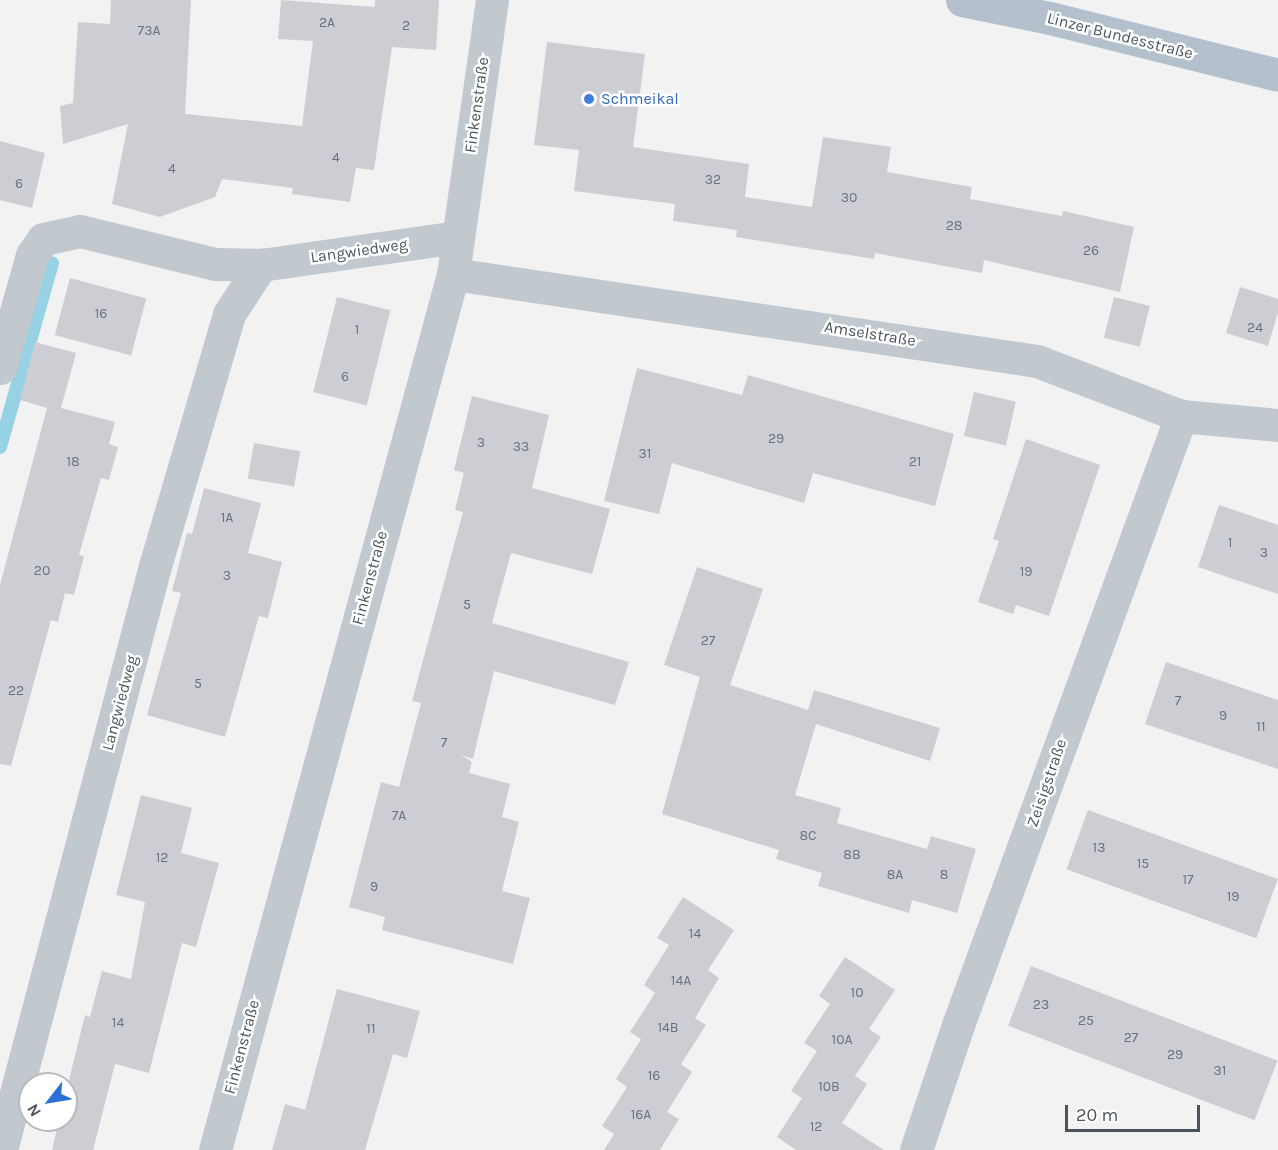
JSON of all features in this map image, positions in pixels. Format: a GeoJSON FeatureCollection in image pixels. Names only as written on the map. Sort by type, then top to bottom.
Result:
{"type":"FeatureCollection","features":[{"type":"Feature","properties":{"kind":"main road","name":"Linzer Bundesstraße"},"geometry":{"type":"LineString","coordinates":[[962,0],[1050,18],[1278,75]]}},
{"type":"Feature","properties":{"kind":"street","name":"Finkenstraße"},"geometry":{"type":"LineString","coordinates":[[214,1150],[453,274],[492,0]]}},
{"type":"Feature","properties":{"kind":"street","name":"Langwiedweg"},"geometry":{"type":"LineString","coordinates":[[0,368],[32,255],[43,239],[80,231],[215,264],[261,265],[457,237]]}},
{"type":"Feature","properties":{"kind":"street","name":"Langwiedweg"},"geometry":{"type":"LineString","coordinates":[[1,1150],[155,566],[225,325],[229,314],[261,265]]}},
{"type":"Feature","properties":{"kind":"street","name":"Amselstraße"},"geometry":{"type":"LineString","coordinates":[[453,274],[1037,361],[1181,416],[1278,425]]}},
{"type":"Feature","properties":{"kind":"street","name":"Zeisigstraße"},"geometry":{"type":"LineString","coordinates":[[916,1150],[958,1024],[1181,416]]}},
{"type":"Feature","properties":{"kind":"building"},"geometry":{"type":"Polygon","coordinates":[[[111,0],[191,0],[185,114],[302,126],[313,41],[278,39],[281,0],[375,7],[375,0],[439,0],[436,50],[392,47],[374,170],[356,168],[350,202],[292,194],[293,188],[222,179],[215,197],[160,217],[112,204],[128,124],[63,144],[60,106],[73,103],[78,22],[110,24],[111,0]]]}},
{"type":"Feature","properties":{"kind":"building"},"geometry":{"type":"Polygon","coordinates":[[[547,42],[645,54],[633,147],[749,164],[745,197],[812,207],[823,137],[891,147],[887,172],[972,187],[970,199],[1062,216],[1063,211],[1134,227],[1120,292],[984,260],[982,273],[875,253],[874,259],[736,237],[737,230],[673,221],[675,204],[574,191],[579,150],[534,145],[547,42]]]}},
{"type":"Feature","properties":{"kind":"building"},"geometry":{"type":"Polygon","coordinates":[[[0,141],[45,153],[32,208],[0,200],[0,141]]]}},
{"type":"Feature","properties":{"kind":"building"},"geometry":{"type":"Polygon","coordinates":[[[70,278],[146,298],[131,355],[55,335],[70,278]]]}},
{"type":"Feature","properties":{"kind":"building"},"geometry":{"type":"Polygon","coordinates":[[[1240,287],[1278,299],[1278,312],[1268,346],[1226,333],[1240,287]]]}},
{"type":"Feature","properties":{"kind":"building"},"geometry":{"type":"Polygon","coordinates":[[[337,297],[390,310],[367,405],[313,392],[337,297]]]}},
{"type":"Feature","properties":{"kind":"building"},"geometry":{"type":"Polygon","coordinates":[[[1114,297],[1150,306],[1140,347],[1104,338],[1114,297]]]}},
{"type":"Feature","properties":{"kind":"building"},"geometry":{"type":"Polygon","coordinates":[[[35,342],[76,353],[61,408],[115,422],[109,444],[118,447],[109,480],[101,478],[79,555],[84,556],[74,595],[65,593],[58,622],[51,620],[11,766],[0,764],[0,585],[47,408],[20,400],[35,342]]]}},
{"type":"Feature","properties":{"kind":"building"},"geometry":{"type":"Polygon","coordinates":[[[637,368],[742,395],[748,375],[954,434],[935,506],[813,473],[804,503],[672,463],[659,514],[604,501],[637,368]]]}},
{"type":"Feature","properties":{"kind":"building"},"geometry":{"type":"Polygon","coordinates":[[[974,392],[1016,402],[1006,446],[964,436],[974,392]]]}},
{"type":"Feature","properties":{"kind":"building"},"geometry":{"type":"Polygon","coordinates":[[[472,396],[549,415],[532,488],[610,509],[592,574],[511,553],[492,623],[629,662],[615,705],[494,671],[473,759],[461,755],[472,762],[469,773],[510,784],[502,817],[519,822],[502,891],[530,898],[513,964],[382,930],[385,917],[349,907],[381,782],[399,787],[421,703],[412,701],[463,512],[455,510],[464,473],[454,470],[472,396]]]}},
{"type":"Feature","properties":{"kind":"building"},"geometry":{"type":"Polygon","coordinates":[[[1026,439],[1100,465],[1049,616],[1016,605],[1013,614],[978,602],[999,541],[993,539],[1026,439]]]}},
{"type":"Feature","properties":{"kind":"building"},"geometry":{"type":"Polygon","coordinates":[[[254,443],[300,451],[294,487],[248,478],[254,443]]]}},
{"type":"Feature","properties":{"kind":"building"},"geometry":{"type":"Polygon","coordinates":[[[204,488],[261,503],[248,553],[282,562],[268,618],[259,616],[225,737],[147,715],[181,593],[172,591],[187,533],[192,534],[204,488]]]}},
{"type":"Feature","properties":{"kind":"building"},"geometry":{"type":"Polygon","coordinates":[[[1219,505],[1278,525],[1278,594],[1198,567],[1219,505]]]}},
{"type":"Feature","properties":{"kind":"building"},"geometry":{"type":"Polygon","coordinates":[[[697,567],[763,589],[730,685],[808,710],[814,690],[940,728],[930,761],[816,724],[795,795],[841,808],[837,823],[927,849],[931,836],[976,849],[957,913],[912,900],[909,913],[818,886],[822,873],[776,859],[779,850],[662,814],[700,677],[664,665],[697,567]]]}},
{"type":"Feature","properties":{"kind":"building"},"geometry":{"type":"Polygon","coordinates":[[[1166,662],[1278,700],[1278,769],[1145,724],[1166,662]]]}},
{"type":"Feature","properties":{"kind":"building"},"geometry":{"type":"Polygon","coordinates":[[[141,795],[192,808],[181,853],[219,863],[196,947],[182,943],[149,1073],[115,1064],[93,1150],[52,1150],[56,1132],[78,1132],[78,1072],[71,1072],[85,1015],[90,1017],[102,971],[131,979],[145,902],[116,895],[141,795]]]}},
{"type":"Feature","properties":{"kind":"building"},"geometry":{"type":"Polygon","coordinates":[[[1088,810],[1278,879],[1256,938],[1066,869],[1088,810]]]}},
{"type":"Feature","properties":{"kind":"building"},"geometry":{"type":"Polygon","coordinates":[[[683,897],[734,930],[708,970],[719,978],[695,1018],[706,1025],[681,1064],[692,1072],[667,1112],[679,1119],[660,1150],[604,1150],[614,1134],[602,1126],[627,1087],[616,1079],[641,1039],[630,1032],[655,993],[644,985],[669,945],[657,938],[683,897]]]}},
{"type":"Feature","properties":{"kind":"building"},"geometry":{"type":"Polygon","coordinates":[[[845,957],[895,990],[869,1029],[881,1037],[855,1076],[867,1084],[842,1123],[884,1150],[796,1150],[777,1137],[802,1098],[791,1091],[817,1051],[804,1043],[830,1004],[819,996],[845,957]]]}},
{"type":"Feature","properties":{"kind":"building"},"geometry":{"type":"Polygon","coordinates":[[[1031,966],[1277,1061],[1255,1120],[1008,1026],[1031,966]]]}},
{"type":"Feature","properties":{"kind":"building"},"geometry":{"type":"Polygon","coordinates":[[[337,989],[420,1011],[407,1058],[393,1054],[365,1150],[272,1150],[285,1104],[305,1110],[337,989]]]}},
{"type":"Feature","properties":{"kind":"waterway"},"geometry":{"type":"LineString","coordinates":[[0,447],[52,263]]}},
{"type":"Feature","properties":{"kind":"place","name":"Schmeikal"},"geometry":{"type":"Point","coordinates":[589,99]}}]}
